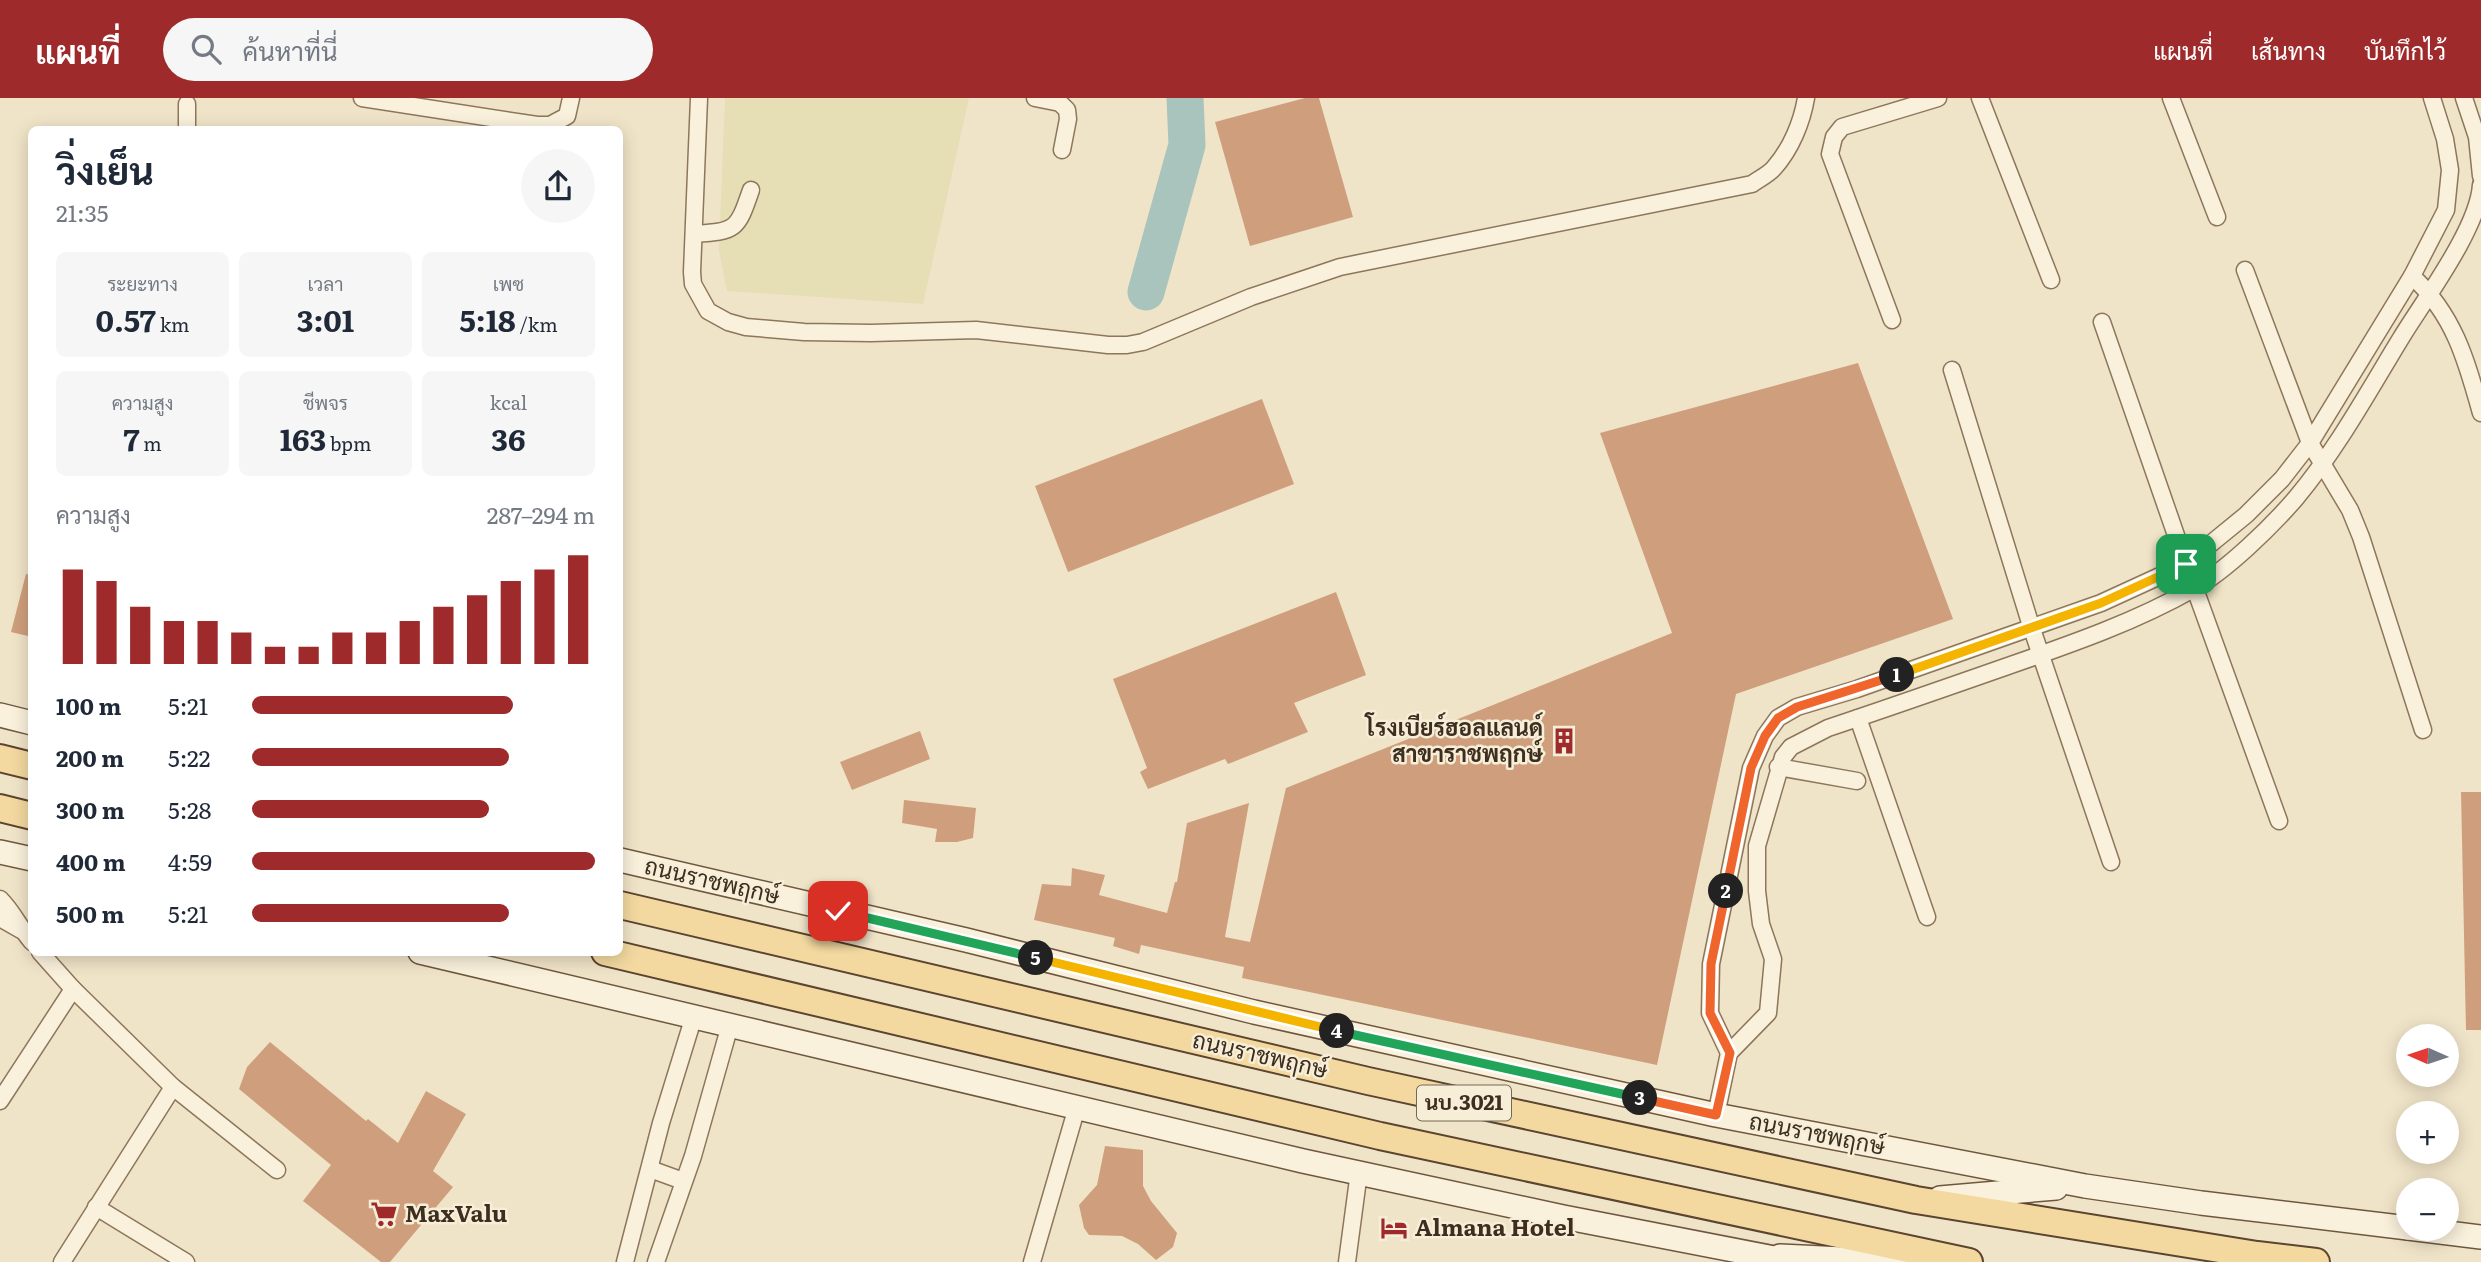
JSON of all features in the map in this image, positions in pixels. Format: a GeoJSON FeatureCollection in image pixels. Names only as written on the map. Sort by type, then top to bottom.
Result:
{"type":"FeatureCollection","features":[{"type":"Feature","properties":{"kind":"main road"},"geometry":{"type":"LineString","coordinates":[[0,715],[28,722]]}},
{"type":"Feature","properties":{"kind":"main road"},"geometry":{"type":"LineString","coordinates":[[0,758],[28,765]]}},
{"type":"Feature","properties":{"kind":"main road"},"geometry":{"type":"LineString","coordinates":[[0,808],[28,815]]}},
{"type":"Feature","properties":{"kind":"main road"},"geometry":{"type":"LineString","coordinates":[[0,852],[28,858]]}},
{"type":"Feature","properties":{"kind":"main road","name":"ถนนราชพฤกษ์"},"geometry":{"type":"LineString","coordinates":[[623,861],[965,940],[1254,1012],[1716,1115],[2085,1186],[2396,1227]]}},
{"type":"Feature","properties":{"kind":"main road","name":"ถนนราชพฤกษ์"},"geometry":{"type":"LineString","coordinates":[[624,905],[1368,1081],[1916,1199],[2316,1262]]}},
{"type":"Feature","properties":{"kind":"main road"},"geometry":{"type":"LineString","coordinates":[[435,956],[692,1024],[730,1025],[1303,1161],[1563,1217],[1795,1262]]}},
{"type":"Feature","properties":{"kind":"main road","name":"นบ.3021"},"geometry":{"type":"LineString","coordinates":[[622,956],[1380,1136],[1969,1262]]}},
{"type":"Feature","properties":{"kind":"main road"},"geometry":{"type":"LineString","coordinates":[[1916,1199],[2085,1186]]}},
{"type":"Feature","properties":{"kind":"main road","name":"ถนนราชพฤกษ์"},"geometry":{"type":"LineString","coordinates":[[2459,1234],[2481,1237]]}},
{"type":"Feature","properties":{"kind":"main road"},"geometry":{"type":"LineString","coordinates":[[1767,1256],[1907,1262]]}},
{"type":"Feature","properties":{"kind":"street"},"geometry":{"type":"LineString","coordinates":[[368,99],[550,125],[567,116],[571,98]]}},
{"type":"Feature","properties":{"kind":"street"},"geometry":{"type":"LineString","coordinates":[[699,98],[693,284],[708,311],[728,323],[746,327],[804,332],[976,330],[1108,345],[1143,342],[1292,282],[1340,267],[1752,184],[1774,169],[1792,141],[1803,116],[1805,98]]}},
{"type":"Feature","properties":{"kind":"street"},"geometry":{"type":"LineString","coordinates":[[1035,98],[1060,103],[1067,110],[1068,119],[1062,150]]}},
{"type":"Feature","properties":{"kind":"street"},"geometry":{"type":"LineString","coordinates":[[1892,320],[1830,154],[1834,137],[1842,127],[1938,98]]}},
{"type":"Feature","properties":{"kind":"street"},"geometry":{"type":"LineString","coordinates":[[1980,98],[2051,280]]}},
{"type":"Feature","properties":{"kind":"street"},"geometry":{"type":"LineString","coordinates":[[2171,98],[2217,217]]}},
{"type":"Feature","properties":{"kind":"street"},"geometry":{"type":"LineString","coordinates":[[1730,1053],[1710,1013],[1711,964],[1751,768],[1765,736],[1778,718],[1797,707],[2101,603],[2186,564],[2246,515],[2282,479],[2310,443],[2412,276],[2446,210],[2450,170],[2445,139],[2432,98]]}},
{"type":"Feature","properties":{"kind":"street"},"geometry":{"type":"LineString","coordinates":[[2464,98],[2477,136],[2481,176]]}},
{"type":"Feature","properties":{"kind":"street"},"geometry":{"type":"LineString","coordinates":[[187,104],[187,126]]}},
{"type":"Feature","properties":{"kind":"street"},"geometry":{"type":"LineString","coordinates":[[1716,1115],[1730,1053],[1768,1013],[1773,959],[1761,924],[1757,891],[1757,846],[1779,767],[1791,747],[1828,729],[2113,628],[2196,588],[2262,533],[2324,464],[2431,293],[2473,217],[2481,185]]}},
{"type":"Feature","properties":{"kind":"street"},"geometry":{"type":"LineString","coordinates":[[694,234],[726,232],[734,227],[743,215],[751,190]]}},
{"type":"Feature","properties":{"kind":"street"},"geometry":{"type":"LineString","coordinates":[[2245,270],[2310,443],[2350,510],[2361,537],[2423,730]]}},
{"type":"Feature","properties":{"kind":"street"},"geometry":{"type":"LineString","coordinates":[[2412,276],[2431,293],[2448,318],[2466,362],[2481,413]]}},
{"type":"Feature","properties":{"kind":"street"},"geometry":{"type":"LineString","coordinates":[[2102,322],[2279,821]]}},
{"type":"Feature","properties":{"kind":"street"},"geometry":{"type":"LineString","coordinates":[[1952,370],[2040,654],[2111,862]]}},
{"type":"Feature","properties":{"kind":"street"},"geometry":{"type":"LineString","coordinates":[[1839,693],[1853,720],[1927,917]]}},
{"type":"Feature","properties":{"kind":"street"},"geometry":{"type":"LineString","coordinates":[[1779,767],[1857,781]]}},
{"type":"Feature","properties":{"kind":"street"},"geometry":{"type":"LineString","coordinates":[[0,899],[16,916],[26,936]]}},
{"type":"Feature","properties":{"kind":"street"},"geometry":{"type":"LineString","coordinates":[[0,918],[26,936]]}},
{"type":"Feature","properties":{"kind":"street"},"geometry":{"type":"LineString","coordinates":[[43,956],[72,989],[173,1087],[277,1170]]}},
{"type":"Feature","properties":{"kind":"street"},"geometry":{"type":"LineString","coordinates":[[0,1101],[72,989]]}},
{"type":"Feature","properties":{"kind":"street"},"geometry":{"type":"LineString","coordinates":[[625,1262],[661,1123],[692,1024]]}},
{"type":"Feature","properties":{"kind":"street"},"geometry":{"type":"LineString","coordinates":[[656,1262],[693,1156],[730,1025]]}},
{"type":"Feature","properties":{"kind":"street"},"geometry":{"type":"LineString","coordinates":[[62,1262],[173,1087]]}},
{"type":"Feature","properties":{"kind":"street"},"geometry":{"type":"LineString","coordinates":[[1032,1262],[1077,1107]]}},
{"type":"Feature","properties":{"kind":"street"},"geometry":{"type":"LineString","coordinates":[[650,1169],[683,1181]]}},
{"type":"Feature","properties":{"kind":"street"},"geometry":{"type":"LineString","coordinates":[[1347,1262],[1359,1172]]}},
{"type":"Feature","properties":{"kind":"street"},"geometry":{"type":"LineString","coordinates":[[96,1207],[186,1262]]}},
{"type":"Feature","properties":{"kind":"shaded area"},"geometry":{"type":"Polygon","coordinates":[[[725,98],[969,98],[923,304],[727,291],[719,250],[725,98]]]}},
{"type":"Feature","properties":{"kind":"building"},"geometry":{"type":"Polygon","coordinates":[[[1305,98],[1319,98],[1353,217],[1250,246],[1215,122],[1305,98]]]}},
{"type":"Feature","properties":{"kind":"building","name":"โรงเบียร์ฮอลแลนด์ สาขาราชพฤกษ์"},"geometry":{"type":"Polygon","coordinates":[[[1858,363],[1953,619],[1736,694],[1657,1065],[1242,978],[1244,967],[1141,945],[1139,954],[1113,946],[1115,938],[1034,920],[1042,884],[1071,886],[1072,868],[1105,875],[1099,895],[1167,913],[1177,882],[1187,823],[1249,803],[1225,937],[1250,942],[1286,788],[1672,633],[1600,433],[1858,363]]]}},
{"type":"Feature","properties":{"kind":"building"},"geometry":{"type":"Polygon","coordinates":[[[1262,399],[1294,484],[1068,572],[1035,486],[1262,399]]]}},
{"type":"Feature","properties":{"kind":"building"},"geometry":{"type":"Polygon","coordinates":[[[26,574],[28,574],[28,636],[11,632],[26,574]]]}},
{"type":"Feature","properties":{"kind":"building"},"geometry":{"type":"Polygon","coordinates":[[[1336,592],[1366,675],[1294,703],[1308,732],[1228,764],[1225,759],[1148,789],[1140,772],[1147,768],[1113,679],[1336,592]]]}},
{"type":"Feature","properties":{"kind":"building"},"geometry":{"type":"Polygon","coordinates":[[[920,731],[930,759],[852,790],[840,762],[920,731]]]}},
{"type":"Feature","properties":{"kind":"building"},"geometry":{"type":"Polygon","coordinates":[[[2461,792],[2481,792],[2481,1030],[2466,1030],[2461,792]]]}},
{"type":"Feature","properties":{"kind":"building"},"geometry":{"type":"Polygon","coordinates":[[[904,800],[976,808],[973,838],[957,842],[935,842],[937,829],[902,823],[904,800]]]}},
{"type":"Feature","properties":{"kind":"building"},"geometry":{"type":"Polygon","coordinates":[[[270,1042],[366,1121],[368,1119],[398,1143],[426,1091],[466,1114],[433,1171],[453,1187],[390,1262],[381,1262],[303,1201],[331,1165],[239,1089],[247,1067],[270,1042]]]}},
{"type":"Feature","properties":{"kind":"building"},"geometry":{"type":"Polygon","coordinates":[[[1105,1146],[1143,1150],[1143,1186],[1151,1201],[1177,1233],[1173,1247],[1156,1260],[1138,1244],[1122,1236],[1089,1235],[1084,1228],[1079,1205],[1097,1185],[1105,1146]]]}},
{"type":"Feature","properties":{"kind":"waterway"},"geometry":{"type":"LineString","coordinates":[[1146,292],[1187,145],[1185,98]]}},
{"type":"Feature","properties":{"kind":"place","name":"โรงเบียร์ฮอลแลนด์ สาขาราชพฤกษ์"},"geometry":{"type":"Point","coordinates":[1564,741]}},
{"type":"Feature","properties":{"kind":"place","name":"MaxValu"},"geometry":{"type":"Point","coordinates":[384,1214]}},
{"type":"Feature","properties":{"kind":"place","name":"Almana Hotel"},"geometry":{"type":"Point","coordinates":[1394,1228]}},
{"type":"Feature","properties":{"kind":"route"},"geometry":{"type":"LineString","coordinates":[[838,911],[1254,1012],[1716,1115],[1730,1053],[1710,1013],[1711,964],[1751,768],[1765,736],[1778,718],[1797,707],[1857,689],[2101,603],[2186,564]]}}]}
